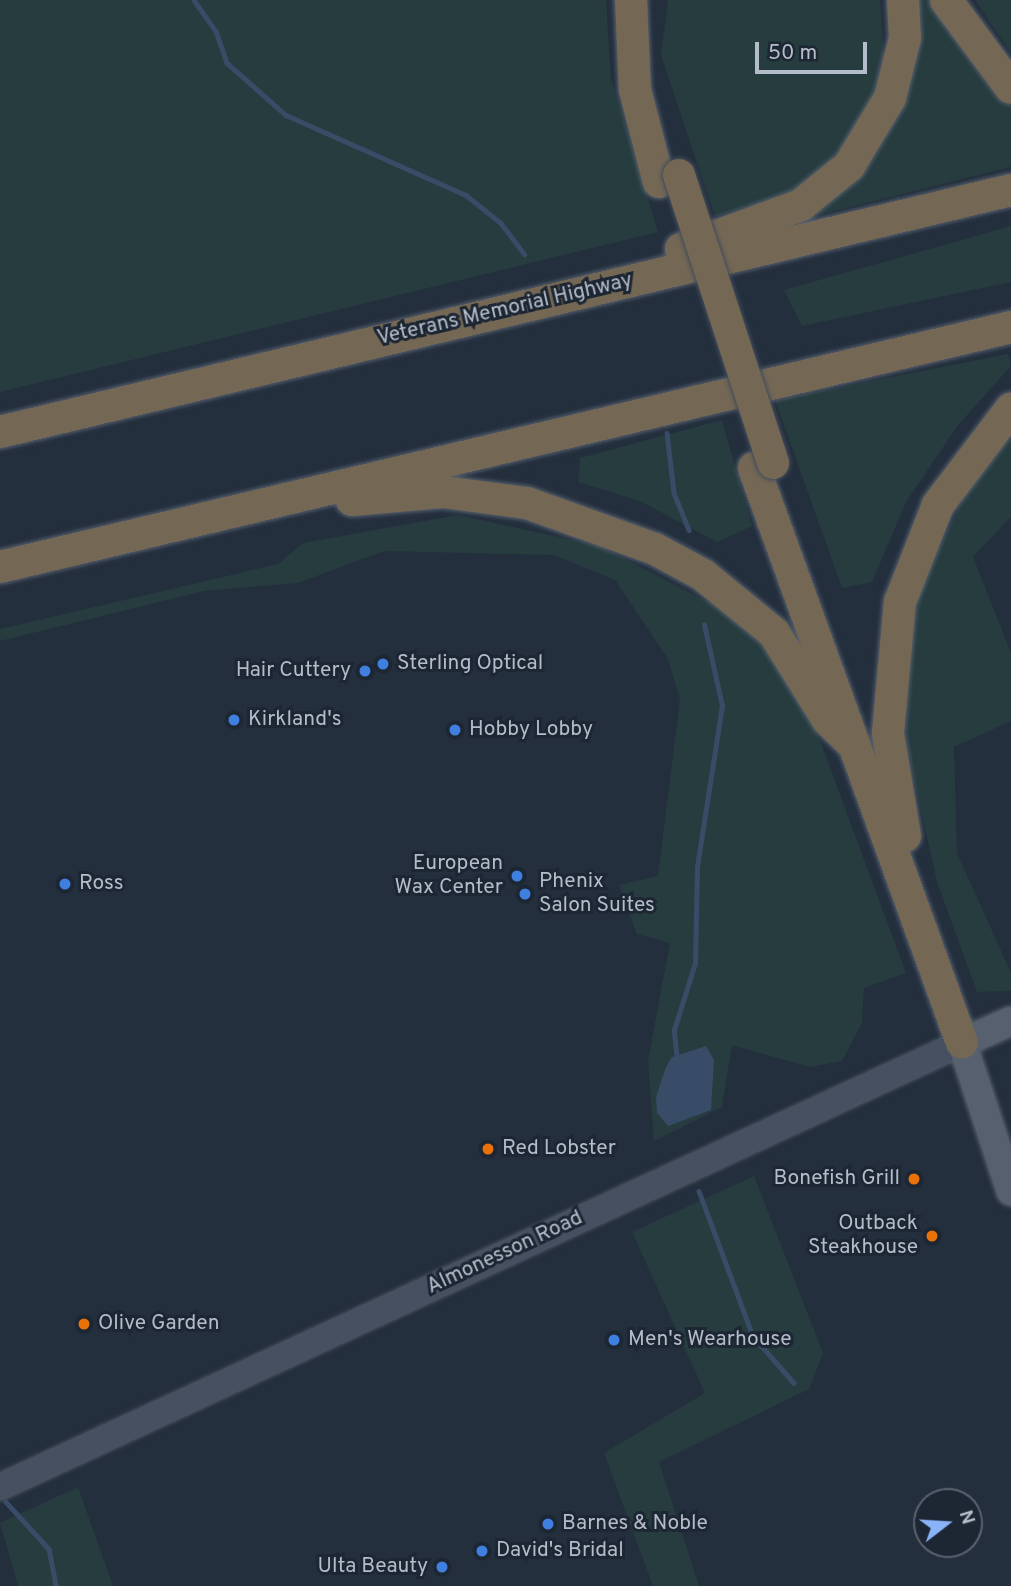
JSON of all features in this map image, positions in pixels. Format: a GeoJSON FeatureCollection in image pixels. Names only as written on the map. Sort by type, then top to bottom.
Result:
{"type":"FeatureCollection","features":[{"type":"Feature","properties":{"kind":"highway"},"geometry":{"type":"LineString","coordinates":[[631,0],[635,90],[669,179],[764,465],[849,740],[882,811],[962,1043]]}},
{"type":"Feature","properties":{"kind":"highway"},"geometry":{"type":"LineString","coordinates":[[650,0],[649,61],[669,179]]}},
{"type":"Feature","properties":{"kind":"highway"},"geometry":{"type":"LineString","coordinates":[[603,286],[643,262],[800,205],[841,173],[890,98],[905,38],[903,0]]}},
{"type":"Feature","properties":{"kind":"highway"},"geometry":{"type":"LineString","coordinates":[[946,0],[1011,88]]}},
{"type":"Feature","properties":{"kind":"highway","name":"Veterans Memorial Highway"},"geometry":{"type":"LineString","coordinates":[[0,432],[1011,190]]}},
{"type":"Feature","properties":{"kind":"highway"},"geometry":{"type":"LineString","coordinates":[[0,567],[1011,327]]}},
{"type":"Feature","properties":{"kind":"highway"},"geometry":{"type":"LineString","coordinates":[[902,869],[906,828],[888,711],[900,602],[938,505],[1011,410]]}},
{"type":"Feature","properties":{"kind":"highway"},"geometry":{"type":"LineString","coordinates":[[764,465],[877,771],[882,811]]}},
{"type":"Feature","properties":{"kind":"highway"},"geometry":{"type":"LineString","coordinates":[[62,553],[402,493],[527,503],[608,528],[703,575],[774,633],[828,720],[849,740]]}},
{"type":"Feature","properties":{"kind":"main road","name":"Almonesson Road"},"geometry":{"type":"LineString","coordinates":[[962,1043],[1011,1021]]}},
{"type":"Feature","properties":{"kind":"main road"},"geometry":{"type":"LineString","coordinates":[[962,1043],[1011,1191]]}},
{"type":"Feature","properties":{"kind":"street","name":"Almonesson Road"},"geometry":{"type":"LineString","coordinates":[[0,1487],[962,1043]]}},
{"type":"Feature","properties":{"kind":"green space"},"geometry":{"type":"Polygon","coordinates":[[[0,0],[606,0],[611,79],[658,232],[0,392],[0,0]]]}},
{"type":"Feature","properties":{"kind":"green space"},"geometry":{"type":"Polygon","coordinates":[[[668,0],[880,0],[885,74],[848,146],[795,192],[715,217],[661,55],[668,0]]]}},
{"type":"Feature","properties":{"kind":"green space"},"geometry":{"type":"Polygon","coordinates":[[[918,0],[931,0],[992,91],[1011,105],[1011,167],[781,224],[874,158],[909,90],[918,0]]]}},
{"type":"Feature","properties":{"kind":"green space"},"geometry":{"type":"Polygon","coordinates":[[[975,0],[1011,0],[1011,53],[975,0]]]}},
{"type":"Feature","properties":{"kind":"green space"},"geometry":{"type":"Polygon","coordinates":[[[1011,226],[1011,282],[802,326],[784,290],[1011,226]]]}},
{"type":"Feature","properties":{"kind":"green space"},"geometry":{"type":"Polygon","coordinates":[[[1008,354],[1011,366],[958,425],[906,502],[872,582],[842,588],[775,400],[1008,354]]]}},
{"type":"Feature","properties":{"kind":"green space"},"geometry":{"type":"Polygon","coordinates":[[[722,420],[752,526],[717,542],[640,501],[578,482],[580,458],[722,420]]]}},
{"type":"Feature","properties":{"kind":"green space"},"geometry":{"type":"Polygon","coordinates":[[[1011,439],[1011,517],[973,557],[1011,653],[1011,721],[954,747],[957,853],[1011,973],[1011,991],[977,992],[937,882],[906,741],[908,663],[920,589],[975,474],[1011,439]]]}},
{"type":"Feature","properties":{"kind":"green space"},"geometry":{"type":"Polygon","coordinates":[[[458,515],[600,546],[743,620],[801,689],[906,973],[864,988],[862,1023],[842,1061],[810,1067],[732,1045],[722,1107],[654,1141],[648,1061],[670,943],[637,934],[619,885],[658,876],[680,699],[668,659],[615,580],[554,555],[384,551],[298,583],[204,591],[0,641],[0,629],[278,564],[303,543],[458,515]]]}},
{"type":"Feature","properties":{"kind":"green space"},"geometry":{"type":"Polygon","coordinates":[[[754,1176],[823,1353],[809,1389],[659,1462],[699,1586],[653,1586],[604,1453],[705,1393],[632,1232],[754,1176]]]}},
{"type":"Feature","properties":{"kind":"green space"},"geometry":{"type":"Polygon","coordinates":[[[78,1487],[113,1586],[18,1586],[0,1523],[78,1487]]]}},
{"type":"Feature","properties":{"kind":"water"},"geometry":{"type":"Polygon","coordinates":[[[706,1046],[714,1060],[711,1110],[668,1126],[657,1113],[656,1097],[666,1067],[672,1057],[706,1046]]]}},
{"type":"Feature","properties":{"kind":"waterway"},"geometry":{"type":"LineString","coordinates":[[194,0],[216,31],[227,63],[286,115],[466,195],[501,223],[524,254]]}},
{"type":"Feature","properties":{"kind":"waterway"},"geometry":{"type":"LineString","coordinates":[[667,433],[674,493],[689,530]]}},
{"type":"Feature","properties":{"kind":"waterway"},"geometry":{"type":"LineString","coordinates":[[677,1061],[674,1030],[695,963],[697,867],[722,706],[704,625]]}},
{"type":"Feature","properties":{"kind":"waterway"},"geometry":{"type":"LineString","coordinates":[[699,1191],[753,1336],[794,1383]]}},
{"type":"Feature","properties":{"kind":"waterway"},"geometry":{"type":"LineString","coordinates":[[6,1502],[49,1549],[56,1586]]}},
{"type":"Feature","properties":{"kind":"place","name":"Sterling Optical"},"geometry":{"type":"Point","coordinates":[383,664]}},
{"type":"Feature","properties":{"kind":"place","name":"Hair Cuttery"},"geometry":{"type":"Point","coordinates":[365,671]}},
{"type":"Feature","properties":{"kind":"place","name":"Kirkland's"},"geometry":{"type":"Point","coordinates":[234,720]}},
{"type":"Feature","properties":{"kind":"place","name":"Hobby Lobby"},"geometry":{"type":"Point","coordinates":[455,730]}},
{"type":"Feature","properties":{"kind":"place","name":"European Wax Center"},"geometry":{"type":"Point","coordinates":[517,876]}},
{"type":"Feature","properties":{"kind":"place","name":"Ross"},"geometry":{"type":"Point","coordinates":[65,884]}},
{"type":"Feature","properties":{"kind":"place","name":"Phenix Salon Suites"},"geometry":{"type":"Point","coordinates":[525,894]}},
{"type":"Feature","properties":{"kind":"place","name":"Red Lobster"},"geometry":{"type":"Point","coordinates":[488,1149]}},
{"type":"Feature","properties":{"kind":"place","name":"Bonefish Grill"},"geometry":{"type":"Point","coordinates":[914,1179]}},
{"type":"Feature","properties":{"kind":"place","name":"Outback Steakhouse"},"geometry":{"type":"Point","coordinates":[932,1236]}},
{"type":"Feature","properties":{"kind":"place","name":"Olive Garden"},"geometry":{"type":"Point","coordinates":[84,1324]}},
{"type":"Feature","properties":{"kind":"place","name":"Men's Wearhouse"},"geometry":{"type":"Point","coordinates":[614,1340]}},
{"type":"Feature","properties":{"kind":"place","name":"Barnes & Noble"},"geometry":{"type":"Point","coordinates":[548,1524]}},
{"type":"Feature","properties":{"kind":"place","name":"David's Bridal"},"geometry":{"type":"Point","coordinates":[482,1551]}},
{"type":"Feature","properties":{"kind":"place","name":"Ulta Beauty"},"geometry":{"type":"Point","coordinates":[442,1567]}}]}
